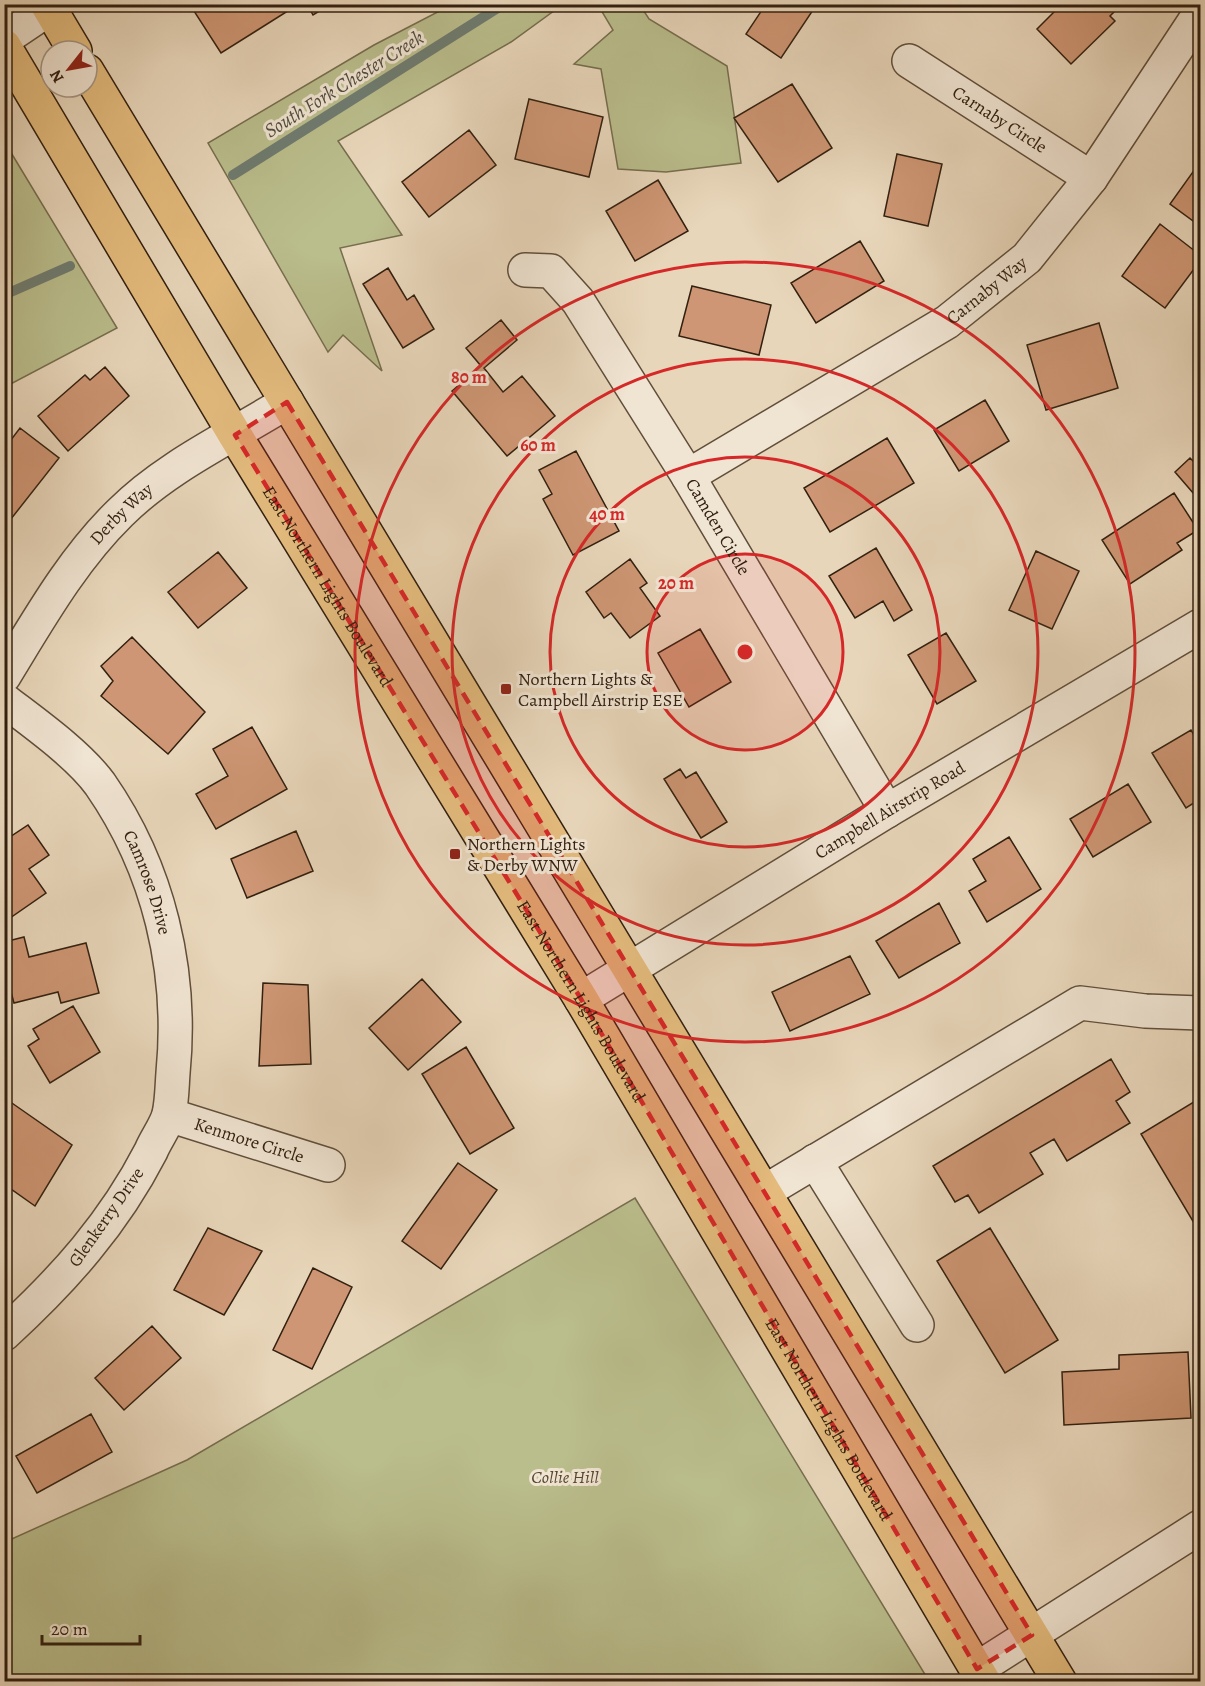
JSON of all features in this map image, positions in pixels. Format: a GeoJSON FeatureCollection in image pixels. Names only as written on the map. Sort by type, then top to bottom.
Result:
{"type":"FeatureCollection","features":[{"type":"Feature","properties":{"kind":"main road"},"geometry":{"type":"LineString","coordinates":[[51,6],[69,39]]}},
{"type":"Feature","properties":{"kind":"main road","name":"East Northern Lights Boulevard"},"geometry":{"type":"LineString","coordinates":[[4,46],[235,435],[580,999],[980,1675]]}},
{"type":"Feature","properties":{"kind":"main road"},"geometry":{"type":"LineString","coordinates":[[99,91],[1060,1682]]}},
{"type":"Feature","properties":{"kind":"street"},"geometry":{"type":"LineString","coordinates":[[4,39],[51,6]]}},
{"type":"Feature","properties":{"kind":"street","name":"Carnaby Way"},"geometry":{"type":"LineString","coordinates":[[688,476],[947,322],[1027,258],[1091,178],[1200,13]]}},
{"type":"Feature","properties":{"kind":"street","name":"Carnaby Circle"},"geometry":{"type":"LineString","coordinates":[[909,61],[1091,178]]}},
{"type":"Feature","properties":{"kind":"street","name":"Camden Circle"},"geometry":{"type":"LineString","coordinates":[[525,270],[551,271],[578,301],[688,476],[887,811]]}},
{"type":"Feature","properties":{"kind":"street","name":"Derby Way"},"geometry":{"type":"LineString","coordinates":[[4,676],[81,555],[121,512],[176,469],[287,402]]}},
{"type":"Feature","properties":{"kind":"street","name":"Campbell Airstrip Road"},"geometry":{"type":"LineString","coordinates":[[580,999],[887,811],[1200,626]]}},
{"type":"Feature","properties":{"kind":"street","name":"Camrose Drive"},"geometry":{"type":"LineString","coordinates":[[4,700],[51,736],[99,783],[135,844],[162,917],[175,985],[175,1050],[169,1115]]}},
{"type":"Feature","properties":{"kind":"street"},"geometry":{"type":"LineString","coordinates":[[764,1192],[1080,1003],[1146,1011],[1200,1013]]}},
{"type":"Feature","properties":{"kind":"street","name":"Kenmore Circle"},"geometry":{"type":"LineString","coordinates":[[169,1115],[328,1165]]}},
{"type":"Feature","properties":{"kind":"street","name":"Glenkerry Drive"},"geometry":{"type":"LineString","coordinates":[[4,1334],[85,1254],[133,1186],[169,1115]]}},
{"type":"Feature","properties":{"kind":"street"},"geometry":{"type":"LineString","coordinates":[[815,1161],[917,1325]]}},
{"type":"Feature","properties":{"kind":"street"},"geometry":{"type":"LineString","coordinates":[[980,1675],[1032,1635],[1200,1527]]}},
{"type":"Feature","properties":{"kind":"highlighted area"},"geometry":{"type":"Polygon","coordinates":[[[287,402],[1032,1635],[977,1669],[581,999],[235,435],[287,402]]]}},
{"type":"Feature","properties":{"kind":"green space"},"geometry":{"type":"Polygon","coordinates":[[[451,5],[562,5],[511,42],[338,141],[402,235],[340,248],[382,371],[343,335],[328,352],[208,143],[374,45],[451,5]]]}},
{"type":"Feature","properties":{"kind":"green space"},"geometry":{"type":"Polygon","coordinates":[[[598,5],[640,5],[649,19],[727,66],[741,163],[666,172],[618,169],[601,69],[574,64],[613,30],[598,5]]]}},
{"type":"Feature","properties":{"kind":"green space"},"geometry":{"type":"Polygon","coordinates":[[[4,141],[117,328],[5,387],[4,387],[4,141]]]}},
{"type":"Feature","properties":{"kind":"green space","name":"Collie Hill"},"geometry":{"type":"Polygon","coordinates":[[[635,1198],[929,1681],[5,1681],[5,1542],[187,1460],[635,1198]]]}},
{"type":"Feature","properties":{"kind":"building"},"geometry":{"type":"Polygon","coordinates":[[[197,4],[288,4],[291,9],[221,53],[192,8],[197,4]]]}},
{"type":"Feature","properties":{"kind":"building"},"geometry":{"type":"Polygon","coordinates":[[[307,4],[331,4],[313,15],[307,4]]]}},
{"type":"Feature","properties":{"kind":"building"},"geometry":{"type":"Polygon","coordinates":[[[766,4],[817,4],[781,58],[746,34],[766,4]]]}},
{"type":"Feature","properties":{"kind":"building"},"geometry":{"type":"Polygon","coordinates":[[[1062,4],[1122,4],[1110,16],[1115,21],[1071,64],[1037,29],[1062,4]]]}},
{"type":"Feature","properties":{"kind":"building"},"geometry":{"type":"Polygon","coordinates":[[[792,84],[832,148],[778,182],[734,118],[792,84]]]}},
{"type":"Feature","properties":{"kind":"building"},"geometry":{"type":"Polygon","coordinates":[[[529,99],[603,117],[589,177],[515,159],[529,99]]]}},
{"type":"Feature","properties":{"kind":"building"},"geometry":{"type":"Polygon","coordinates":[[[469,130],[496,165],[429,217],[402,182],[469,130]]]}},
{"type":"Feature","properties":{"kind":"building"},"geometry":{"type":"Polygon","coordinates":[[[897,154],[942,164],[928,226],[884,216],[897,154]]]}},
{"type":"Feature","properties":{"kind":"building"},"geometry":{"type":"Polygon","coordinates":[[[1200,162],[1200,226],[1170,204],[1200,162]]]}},
{"type":"Feature","properties":{"kind":"building"},"geometry":{"type":"Polygon","coordinates":[[[658,180],[688,231],[635,261],[606,211],[658,180]]]}},
{"type":"Feature","properties":{"kind":"building"},"geometry":{"type":"Polygon","coordinates":[[[1160,224],[1200,255],[1200,261],[1165,308],[1122,276],[1160,224]]]}},
{"type":"Feature","properties":{"kind":"building"},"geometry":{"type":"Polygon","coordinates":[[[860,241],[884,281],[816,323],[791,283],[860,241]]]}},
{"type":"Feature","properties":{"kind":"building"},"geometry":{"type":"Polygon","coordinates":[[[388,268],[407,300],[414,295],[434,329],[403,348],[363,284],[388,268]]]}},
{"type":"Feature","properties":{"kind":"building"},"geometry":{"type":"Polygon","coordinates":[[[692,286],[771,305],[759,355],[679,336],[692,286]]]}},
{"type":"Feature","properties":{"kind":"building"},"geometry":{"type":"Polygon","coordinates":[[[501,320],[517,340],[484,368],[503,392],[522,376],[555,416],[507,456],[452,391],[481,366],[466,348],[501,320]]]}},
{"type":"Feature","properties":{"kind":"building"},"geometry":{"type":"Polygon","coordinates":[[[1099,323],[1118,388],[1046,410],[1027,345],[1099,323]]]}},
{"type":"Feature","properties":{"kind":"building"},"geometry":{"type":"Polygon","coordinates":[[[105,367],[129,396],[68,451],[38,416],[85,375],[90,380],[105,367]]]}},
{"type":"Feature","properties":{"kind":"building"},"geometry":{"type":"Polygon","coordinates":[[[985,400],[1009,441],[959,471],[934,430],[985,400]]]}},
{"type":"Feature","properties":{"kind":"building"},"geometry":{"type":"Polygon","coordinates":[[[20,428],[59,458],[7,524],[4,522],[4,449],[20,428]]]}},
{"type":"Feature","properties":{"kind":"building"},"geometry":{"type":"Polygon","coordinates":[[[887,438],[914,483],[830,532],[804,488],[887,438]]]}},
{"type":"Feature","properties":{"kind":"building"},"geometry":{"type":"Polygon","coordinates":[[[576,451],[619,531],[573,555],[543,499],[552,494],[539,470],[576,451]]]}},
{"type":"Feature","properties":{"kind":"building"},"geometry":{"type":"Polygon","coordinates":[[[1200,457],[1200,501],[1175,472],[1190,458],[1195,463],[1200,457]]]}},
{"type":"Feature","properties":{"kind":"building"},"geometry":{"type":"Polygon","coordinates":[[[1174,493],[1198,530],[1177,543],[1182,550],[1130,584],[1102,540],[1174,493]]]}},
{"type":"Feature","properties":{"kind":"building"},"geometry":{"type":"Polygon","coordinates":[[[876,548],[912,610],[894,621],[883,601],[855,618],[829,576],[876,548]]]}},
{"type":"Feature","properties":{"kind":"building"},"geometry":{"type":"Polygon","coordinates":[[[1036,551],[1079,571],[1052,629],[1009,610],[1036,551]]]}},
{"type":"Feature","properties":{"kind":"building"},"geometry":{"type":"Polygon","coordinates":[[[218,552],[247,588],[198,628],[168,592],[218,552]]]}},
{"type":"Feature","properties":{"kind":"building"},"geometry":{"type":"Polygon","coordinates":[[[630,559],[647,583],[640,588],[660,616],[630,638],[611,613],[604,618],[586,592],[630,559]]]}},
{"type":"Feature","properties":{"kind":"building"},"geometry":{"type":"Polygon","coordinates":[[[700,629],[731,682],[689,707],[658,653],[700,629]]]}},
{"type":"Feature","properties":{"kind":"building"},"geometry":{"type":"Polygon","coordinates":[[[946,633],[976,681],[937,704],[908,655],[946,633]]]}},
{"type":"Feature","properties":{"kind":"building"},"geometry":{"type":"Polygon","coordinates":[[[132,637],[205,712],[168,754],[101,696],[113,681],[101,666],[132,637]]]}},
{"type":"Feature","properties":{"kind":"building"},"geometry":{"type":"Polygon","coordinates":[[[252,727],[287,789],[216,829],[196,794],[228,776],[213,749],[252,727]]]}},
{"type":"Feature","properties":{"kind":"building"},"geometry":{"type":"Polygon","coordinates":[[[1191,730],[1200,746],[1200,799],[1186,808],[1152,753],[1191,730]]]}},
{"type":"Feature","properties":{"kind":"building"},"geometry":{"type":"Polygon","coordinates":[[[680,769],[686,778],[696,772],[727,822],[701,838],[664,779],[680,769]]]}},
{"type":"Feature","properties":{"kind":"building"},"geometry":{"type":"Polygon","coordinates":[[[1128,784],[1151,822],[1093,857],[1070,819],[1128,784]]]}},
{"type":"Feature","properties":{"kind":"building"},"geometry":{"type":"Polygon","coordinates":[[[28,825],[49,855],[29,869],[46,893],[10,918],[4,910],[4,841],[28,825]]]}},
{"type":"Feature","properties":{"kind":"building"},"geometry":{"type":"Polygon","coordinates":[[[296,831],[313,871],[247,898],[231,859],[296,831]]]}},
{"type":"Feature","properties":{"kind":"building"},"geometry":{"type":"Polygon","coordinates":[[[1009,837],[1041,889],[987,922],[969,891],[986,881],[973,859],[1009,837]]]}},
{"type":"Feature","properties":{"kind":"building"},"geometry":{"type":"Polygon","coordinates":[[[939,903],[960,943],[899,978],[876,941],[939,903]]]}},
{"type":"Feature","properties":{"kind":"building"},"geometry":{"type":"Polygon","coordinates":[[[24,937],[29,957],[86,943],[99,993],[61,1003],[58,992],[14,1003],[4,966],[4,942],[24,937]]]}},
{"type":"Feature","properties":{"kind":"building"},"geometry":{"type":"Polygon","coordinates":[[[850,956],[870,994],[790,1031],[772,992],[850,956]]]}},
{"type":"Feature","properties":{"kind":"building"},"geometry":{"type":"Polygon","coordinates":[[[422,979],[461,1022],[408,1070],[369,1028],[422,979]]]}},
{"type":"Feature","properties":{"kind":"building"},"geometry":{"type":"Polygon","coordinates":[[[263,983],[308,985],[311,1064],[259,1066],[263,983]]]}},
{"type":"Feature","properties":{"kind":"building"},"geometry":{"type":"Polygon","coordinates":[[[73,1006],[100,1052],[50,1083],[28,1046],[39,1039],[33,1029],[73,1006]]]}},
{"type":"Feature","properties":{"kind":"building"},"geometry":{"type":"Polygon","coordinates":[[[466,1047],[514,1128],[470,1154],[422,1074],[466,1047]]]}},
{"type":"Feature","properties":{"kind":"building"},"geometry":{"type":"Polygon","coordinates":[[[1111,1059],[1130,1092],[1116,1101],[1130,1123],[1067,1161],[1054,1139],[1030,1153],[1043,1174],[979,1213],[968,1195],[955,1202],[933,1166],[1111,1059]]]}},
{"type":"Feature","properties":{"kind":"building"},"geometry":{"type":"Polygon","coordinates":[[[1197,1100],[1200,1106],[1200,1219],[1194,1223],[1141,1134],[1197,1100]]]}},
{"type":"Feature","properties":{"kind":"building"},"geometry":{"type":"Polygon","coordinates":[[[9,1101],[72,1145],[35,1206],[4,1184],[4,1108],[9,1101]]]}},
{"type":"Feature","properties":{"kind":"building"},"geometry":{"type":"Polygon","coordinates":[[[458,1163],[497,1190],[441,1269],[402,1241],[458,1163]]]}},
{"type":"Feature","properties":{"kind":"building"},"geometry":{"type":"Polygon","coordinates":[[[208,1228],[262,1251],[224,1315],[174,1290],[208,1228]]]}},
{"type":"Feature","properties":{"kind":"building"},"geometry":{"type":"Polygon","coordinates":[[[990,1228],[1058,1340],[1005,1373],[937,1261],[990,1228]]]}},
{"type":"Feature","properties":{"kind":"building"},"geometry":{"type":"Polygon","coordinates":[[[313,1268],[352,1287],[312,1369],[273,1350],[313,1268]]]}},
{"type":"Feature","properties":{"kind":"building"},"geometry":{"type":"Polygon","coordinates":[[[152,1326],[181,1358],[124,1410],[95,1378],[152,1326]]]}},
{"type":"Feature","properties":{"kind":"building"},"geometry":{"type":"Polygon","coordinates":[[[1188,1352],[1191,1418],[1064,1425],[1062,1372],[1119,1369],[1119,1355],[1188,1352]]]}},
{"type":"Feature","properties":{"kind":"building"},"geometry":{"type":"Polygon","coordinates":[[[91,1414],[112,1452],[37,1493],[16,1456],[91,1414]]]}},
{"type":"Feature","properties":{"kind":"waterway","name":"South Fork Chester Creek"},"geometry":{"type":"LineString","coordinates":[[233,175],[504,4]]}},
{"type":"Feature","properties":{"kind":"waterway","name":"South Fork Chester Creek"},"geometry":{"type":"LineString","coordinates":[[4,295],[70,266]]}},
{"type":"Feature","properties":{"kind":"place","name":"Northern Lights & Campbell Airstrip ESE"},"geometry":{"type":"Point","coordinates":[506,689]}},
{"type":"Feature","properties":{"kind":"place","name":"Northern Lights & Derby WNW"},"geometry":{"type":"Point","coordinates":[455,854]}}]}
